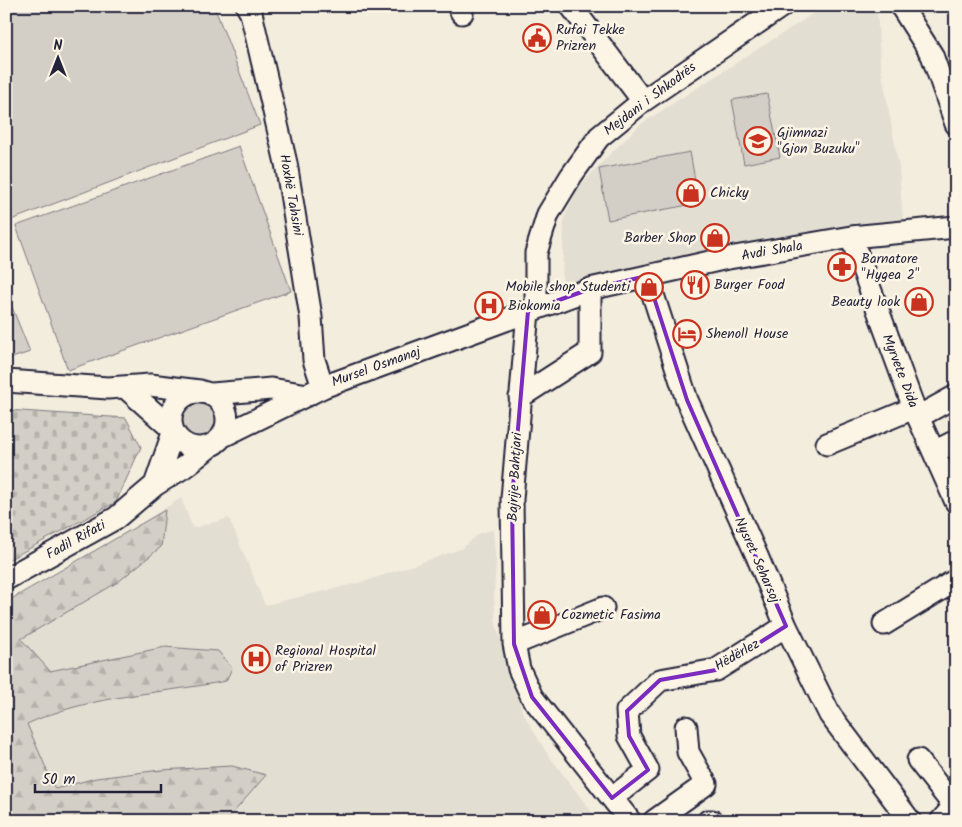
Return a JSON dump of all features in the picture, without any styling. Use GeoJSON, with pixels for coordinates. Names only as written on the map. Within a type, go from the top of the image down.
{"type":"FeatureCollection","features":[{"type":"Feature","properties":{"kind":"street","name":"Hoxhë Tahsini"},"geometry":{"type":"LineString","coordinates":[[247,6],[251,14],[266,71],[286,163],[310,317],[315,391]]}},
{"type":"Feature","properties":{"kind":"street"},"geometry":{"type":"LineString","coordinates":[[571,6],[643,101]]}},
{"type":"Feature","properties":{"kind":"street","name":"Mejdani i Shkodrës"},"geometry":{"type":"LineString","coordinates":[[532,309],[536,253],[548,214],[571,176],[600,138],[643,101],[782,6]]}},
{"type":"Feature","properties":{"kind":"street"},"geometry":{"type":"LineString","coordinates":[[901,6],[932,55],[956,124]]}},
{"type":"Feature","properties":{"kind":"street","name":"Avdi Shala"},"geometry":{"type":"LineString","coordinates":[[532,309],[590,289],[723,259],[851,237],[956,227]]}},
{"type":"Feature","properties":{"kind":"street","name":"Myrvete Dida"},"geometry":{"type":"LineString","coordinates":[[851,237],[916,412],[956,502]]}},
{"type":"Feature","properties":{"kind":"street","name":"Nysret Seharsoj"},"geometry":{"type":"LineString","coordinates":[[647,276],[687,400],[757,556],[786,626],[830,715],[910,821]]}},
{"type":"Feature","properties":{"kind":"street"},"geometry":{"type":"LineString","coordinates":[[520,397],[590,352],[590,289]]}},
{"type":"Feature","properties":{"kind":"street","name":"Mursel Osmanaj"},"geometry":{"type":"LineString","coordinates":[[6,381],[53,386],[125,387],[150,385],[206,393],[271,389],[315,391],[532,309]]}},
{"type":"Feature","properties":{"kind":"street","name":"Bajrije Bahtjari"},"geometry":{"type":"LineString","coordinates":[[532,309],[520,397],[512,499],[514,644],[519,669],[532,697],[630,821]]}},
{"type":"Feature","properties":{"kind":"street"},"geometry":{"type":"LineString","coordinates":[[125,387],[173,431],[182,443],[195,448],[216,441],[228,424],[227,412],[221,402],[206,393],[185,395],[174,406],[170,421],[173,431],[150,491]]}},
{"type":"Feature","properties":{"kind":"street","name":"Fadil Rifati"},"geometry":{"type":"LineString","coordinates":[[6,579],[116,518],[216,441],[315,391]]}},
{"type":"Feature","properties":{"kind":"street"},"geometry":{"type":"LineString","coordinates":[[827,444],[956,396]]}},
{"type":"Feature","properties":{"kind":"street"},"geometry":{"type":"LineString","coordinates":[[934,452],[956,441]]}},
{"type":"Feature","properties":{"kind":"street"},"geometry":{"type":"LineString","coordinates":[[884,624],[956,580]]}},
{"type":"Feature","properties":{"kind":"street"},"geometry":{"type":"LineString","coordinates":[[514,644],[603,608]]}},
{"type":"Feature","properties":{"kind":"street","name":"Hëdërlez"},"geometry":{"type":"LineString","coordinates":[[612,798],[648,770],[629,736],[627,711],[660,680],[716,670],[786,626]]}},
{"type":"Feature","properties":{"kind":"street"},"geometry":{"type":"LineString","coordinates":[[654,821],[706,784],[688,752],[686,727]]}},
{"type":"Feature","properties":{"kind":"street"},"geometry":{"type":"LineString","coordinates":[[918,760],[952,811]]}},
{"type":"Feature","properties":{"kind":"highlighted area"},"geometry":{"type":"Polygon","coordinates":[[[647,276],[687,400],[786,626],[716,670],[660,680],[627,711],[629,736],[648,770],[612,798],[532,697],[514,644],[512,499],[528,311],[590,289],[647,276]]]}},
{"type":"Feature","properties":{"kind":"shaded area","name":"Gjimnazi \"Gjon Buzuku\""},"geometry":{"type":"Polygon","coordinates":[[[825,6],[877,6],[880,62],[899,167],[903,220],[562,283],[564,218],[577,189],[605,159],[641,124],[825,6]]]}},
{"type":"Feature","properties":{"kind":"shaded area","name":"Regional Hospital of Prizren"},"geometry":{"type":"Polygon","coordinates":[[[181,498],[193,528],[229,518],[265,605],[366,581],[461,549],[480,533],[493,530],[496,564],[494,594],[496,625],[522,711],[546,752],[599,821],[6,821],[6,609],[181,498]]]}},
{"type":"Feature","properties":{"kind":"green space"},"geometry":{"type":"Polygon","coordinates":[[[6,6],[214,6],[260,125],[6,222],[6,6]]]}},
{"type":"Feature","properties":{"kind":"green space"},"geometry":{"type":"Polygon","coordinates":[[[767,94],[780,157],[744,164],[732,100],[767,94]]]}},
{"type":"Feature","properties":{"kind":"green space"},"geometry":{"type":"Polygon","coordinates":[[[239,146],[291,291],[68,370],[16,226],[239,146]]]}},
{"type":"Feature","properties":{"kind":"green space"},"geometry":{"type":"Polygon","coordinates":[[[690,152],[699,203],[608,220],[599,169],[690,152]]]}},
{"type":"Feature","properties":{"kind":"green space"},"geometry":{"type":"Polygon","coordinates":[[[6,292],[30,352],[6,360],[6,292]]]}},
{"type":"Feature","properties":{"kind":"green space"},"geometry":{"type":"Polygon","coordinates":[[[198,403],[205,404],[211,408],[215,414],[215,428],[211,434],[205,438],[198,439],[191,438],[185,434],[181,428],[180,421],[181,414],[185,408],[191,404],[198,403]]]}},
{"type":"Feature","properties":{"kind":"green space"},"geometry":{"type":"Polygon","coordinates":[[[6,410],[126,418],[141,447],[116,502],[6,561],[6,410]]]}},
{"type":"Feature","properties":{"kind":"green space"},"geometry":{"type":"Polygon","coordinates":[[[165,510],[161,547],[118,582],[21,639],[50,671],[165,647],[218,651],[232,668],[226,681],[100,701],[51,714],[27,724],[55,789],[96,778],[161,770],[232,766],[266,775],[226,821],[125,821],[122,816],[96,821],[6,821],[6,602],[165,510]]]}},
{"type":"Feature","properties":{"kind":"place","name":"Rufai Tekke Prizren"},"geometry":{"type":"Point","coordinates":[537,38]}},
{"type":"Feature","properties":{"kind":"place","name":"Gjimnazi \"Gjon Buzuku\""},"geometry":{"type":"Point","coordinates":[758,141]}},
{"type":"Feature","properties":{"kind":"place","name":"Chicky"},"geometry":{"type":"Point","coordinates":[691,193]}},
{"type":"Feature","properties":{"kind":"place","name":"Barber Shop"},"geometry":{"type":"Point","coordinates":[715,238]}},
{"type":"Feature","properties":{"kind":"place","name":"Barnatore \"Hygea 2\""},"geometry":{"type":"Point","coordinates":[842,267]}},
{"type":"Feature","properties":{"kind":"place","name":"Burger Food"},"geometry":{"type":"Point","coordinates":[695,285]}},
{"type":"Feature","properties":{"kind":"place","name":"Mobile shop Studenti"},"geometry":{"type":"Point","coordinates":[649,287]}},
{"type":"Feature","properties":{"kind":"place","name":"Beauty look"},"geometry":{"type":"Point","coordinates":[919,302]}},
{"type":"Feature","properties":{"kind":"place","name":"Biokomia"},"geometry":{"type":"Point","coordinates":[489,306]}},
{"type":"Feature","properties":{"kind":"place","name":"Shenoll House"},"geometry":{"type":"Point","coordinates":[687,334]}},
{"type":"Feature","properties":{"kind":"place","name":"Cozmetic Fasima"},"geometry":{"type":"Point","coordinates":[542,615]}},
{"type":"Feature","properties":{"kind":"place","name":"Regional Hospital of Prizren"},"geometry":{"type":"Point","coordinates":[256,659]}}]}
